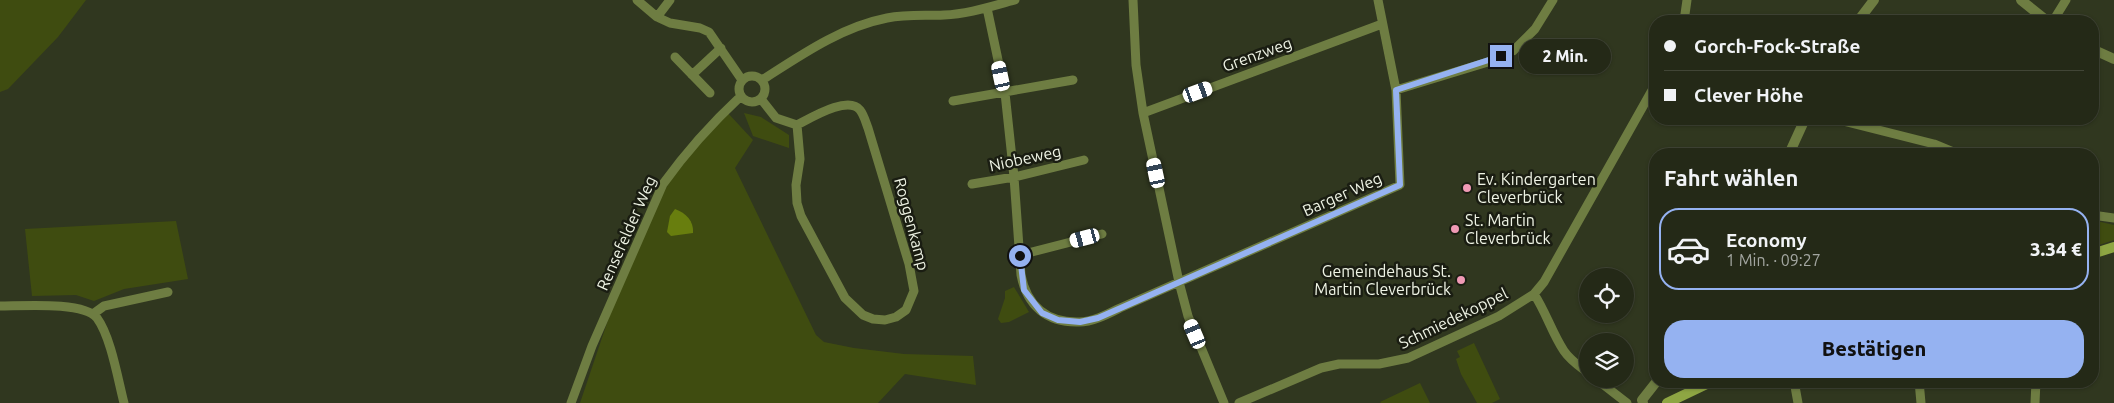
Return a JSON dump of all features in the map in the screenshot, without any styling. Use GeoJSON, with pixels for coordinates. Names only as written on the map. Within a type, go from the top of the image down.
{"type":"FeatureCollection","features":[{"type":"Feature","properties":{"kind":"main road"},"geometry":{"type":"LineString","coordinates":[[2099,252],[2114,247]]}},
{"type":"Feature","properties":{"kind":"main road"},"geometry":{"type":"LineString","coordinates":[[1668,403],[1699,388]]}},
{"type":"Feature","properties":{"kind":"street"},"geometry":{"type":"LineString","coordinates":[[637,0],[657,17],[709,32],[742,80]]}},
{"type":"Feature","properties":{"kind":"street"},"geometry":{"type":"LineString","coordinates":[[657,17],[670,0]]}},
{"type":"Feature","properties":{"kind":"street"},"geometry":{"type":"LineString","coordinates":[[762,80],[812,47],[869,22],[911,14],[944,15],[1015,0]]}},
{"type":"Feature","properties":{"kind":"street"},"geometry":{"type":"LineString","coordinates":[[1132,0],[1136,65],[1143,113],[1179,282],[1188,316],[1224,403]]}},
{"type":"Feature","properties":{"kind":"street","name":"Barger Weg"},"geometry":{"type":"LineString","coordinates":[[1179,282],[1400,185],[1396,90],[1378,0]]}},
{"type":"Feature","properties":{"kind":"street"},"geometry":{"type":"LineString","coordinates":[[1396,90],[1488,62],[1513,51],[1535,29],[1553,0]]}},
{"type":"Feature","properties":{"kind":"street"},"geometry":{"type":"LineString","coordinates":[[1685,15],[1687,0]]}},
{"type":"Feature","properties":{"kind":"street"},"geometry":{"type":"LineString","coordinates":[[1863,15],[1874,0]]}},
{"type":"Feature","properties":{"kind":"street"},"geometry":{"type":"LineString","coordinates":[[2021,0],[2040,15]]}},
{"type":"Feature","properties":{"kind":"street"},"geometry":{"type":"LineString","coordinates":[[2057,15],[2066,0]]}},
{"type":"Feature","properties":{"kind":"street"},"geometry":{"type":"LineString","coordinates":[[988,5],[1004,93],[1024,290],[1042,313],[1058,320],[1080,322],[1098,318],[1179,282]]}},
{"type":"Feature","properties":{"kind":"street","name":"Grenzweg"},"geometry":{"type":"LineString","coordinates":[[1143,113],[1382,24]]}},
{"type":"Feature","properties":{"kind":"street"},"geometry":{"type":"LineString","coordinates":[[692,75],[721,48]]}},
{"type":"Feature","properties":{"kind":"street"},"geometry":{"type":"LineString","coordinates":[[2099,52],[2114,58]]}},
{"type":"Feature","properties":{"kind":"street"},"geometry":{"type":"LineString","coordinates":[[675,57],[710,93]]}},
{"type":"Feature","properties":{"kind":"street"},"geometry":{"type":"LineString","coordinates":[[754,76],[762,80],[765,88],[761,99],[753,102],[741,96],[739,91],[742,80],[746,77],[754,76]]}},
{"type":"Feature","properties":{"kind":"street"},"geometry":{"type":"LineString","coordinates":[[953,101],[1073,80]]}},
{"type":"Feature","properties":{"kind":"street","name":"Rensefelder Weg"},"geometry":{"type":"LineString","coordinates":[[571,403],[592,346],[663,184],[716,119],[741,96]]}},
{"type":"Feature","properties":{"kind":"street","name":"Schmiedekoppel"},"geometry":{"type":"LineString","coordinates":[[1239,403],[1320,368],[1339,364],[1379,364],[1408,358],[1498,316],[1534,294],[1544,282],[1649,97]]}},
{"type":"Feature","properties":{"kind":"street"},"geometry":{"type":"LineString","coordinates":[[761,99],[776,118],[798,125]]}},
{"type":"Feature","properties":{"kind":"street","name":"Roggenkamp"},"geometry":{"type":"LineString","coordinates":[[844,105],[854,105],[861,110],[910,264],[914,291],[906,310],[896,317],[885,320],[873,319],[863,315],[845,298],[817,247],[797,203],[796,185],[800,159],[798,125],[844,105]]}},
{"type":"Feature","properties":{"kind":"street"},"geometry":{"type":"LineString","coordinates":[[1792,148],[1802,125]]}},
{"type":"Feature","properties":{"kind":"street"},"geometry":{"type":"LineString","coordinates":[[1859,125],[1944,148]]}},
{"type":"Feature","properties":{"kind":"street","name":"Niobeweg"},"geometry":{"type":"LineString","coordinates":[[972,184],[1014,177],[1084,160]]}},
{"type":"Feature","properties":{"kind":"street"},"geometry":{"type":"LineString","coordinates":[[2099,215],[2114,218]]}},
{"type":"Feature","properties":{"kind":"street"},"geometry":{"type":"LineString","coordinates":[[1020,256],[1102,234]]}},
{"type":"Feature","properties":{"kind":"street"},"geometry":{"type":"LineString","coordinates":[[93,314],[104,306],[168,292]]}},
{"type":"Feature","properties":{"kind":"street"},"geometry":{"type":"LineString","coordinates":[[1534,294],[1564,351],[1579,366]]}},
{"type":"Feature","properties":{"kind":"street"},"geometry":{"type":"LineString","coordinates":[[0,306],[73,307],[93,314],[98,319],[107,340],[124,403]]}},
{"type":"Feature","properties":{"kind":"street"},"geometry":{"type":"LineString","coordinates":[[1608,388],[1627,403]]}},
{"type":"Feature","properties":{"kind":"street"},"geometry":{"type":"LineString","coordinates":[[1643,403],[1642,400],[1651,388]]}},
{"type":"Feature","properties":{"kind":"street"},"geometry":{"type":"LineString","coordinates":[[1795,388],[1798,403]]}},
{"type":"Feature","properties":{"kind":"street"},"geometry":{"type":"LineString","coordinates":[[1920,388],[1921,403]]}},
{"type":"Feature","properties":{"kind":"street"},"geometry":{"type":"LineString","coordinates":[[2035,403],[2036,388]]}},
{"type":"Feature","properties":{"kind":"shaded area"},"geometry":{"type":"Polygon","coordinates":[[[0,0],[86,0],[58,37],[8,89],[0,92],[0,0]]]}},
{"type":"Feature","properties":{"kind":"shaded area"},"geometry":{"type":"Polygon","coordinates":[[[726,111],[753,140],[735,168],[816,335],[824,342],[854,348],[904,354],[973,356],[976,385],[905,374],[878,403],[580,403],[633,246],[686,153],[726,111]]]}},
{"type":"Feature","properties":{"kind":"shaded area"},"geometry":{"type":"Polygon","coordinates":[[[744,113],[761,117],[789,135],[789,148],[753,136],[744,113]]]}},
{"type":"Feature","properties":{"kind":"shaded area"},"geometry":{"type":"Polygon","coordinates":[[[675,209],[688,218],[692,225],[693,233],[671,236],[667,232],[670,216],[675,209]]]}},
{"type":"Feature","properties":{"kind":"shaded area"},"geometry":{"type":"Polygon","coordinates":[[[176,221],[188,279],[124,289],[94,301],[76,295],[32,296],[25,229],[176,221]]]}},
{"type":"Feature","properties":{"kind":"shaded area"},"geometry":{"type":"Polygon","coordinates":[[[2099,222],[2114,225],[2114,240],[2099,245],[2099,222]]]}},
{"type":"Feature","properties":{"kind":"shaded area"},"geometry":{"type":"Polygon","coordinates":[[[1014,287],[1029,312],[1009,322],[1001,323],[998,319],[1005,298],[1005,291],[1014,287]]]}},
{"type":"Feature","properties":{"kind":"shaded area"},"geometry":{"type":"Polygon","coordinates":[[[1474,343],[1500,399],[1492,403],[1477,403],[1461,374],[1456,359],[1460,357],[1457,351],[1474,343]]]}},
{"type":"Feature","properties":{"kind":"shaded area"},"geometry":{"type":"Polygon","coordinates":[[[1420,383],[1430,403],[1380,402],[1420,383]]]}},
{"type":"Feature","properties":{"kind":"place","name":"Ev. Kindergarten Cleverbrück"},"geometry":{"type":"Point","coordinates":[1467,188]}},
{"type":"Feature","properties":{"kind":"place","name":"St. Martin Cleverbrück"},"geometry":{"type":"Point","coordinates":[1455,229]}},
{"type":"Feature","properties":{"kind":"place","name":"Gemeindehaus St. Martin Cleverbrück"},"geometry":{"type":"Point","coordinates":[1461,280]}},
{"type":"Feature","properties":{"kind":"route"},"geometry":{"type":"LineString","coordinates":[[1020,256],[1024,290],[1042,313],[1058,320],[1080,322],[1098,318],[1400,185],[1396,90],[1488,62],[1501,56]]}}]}
